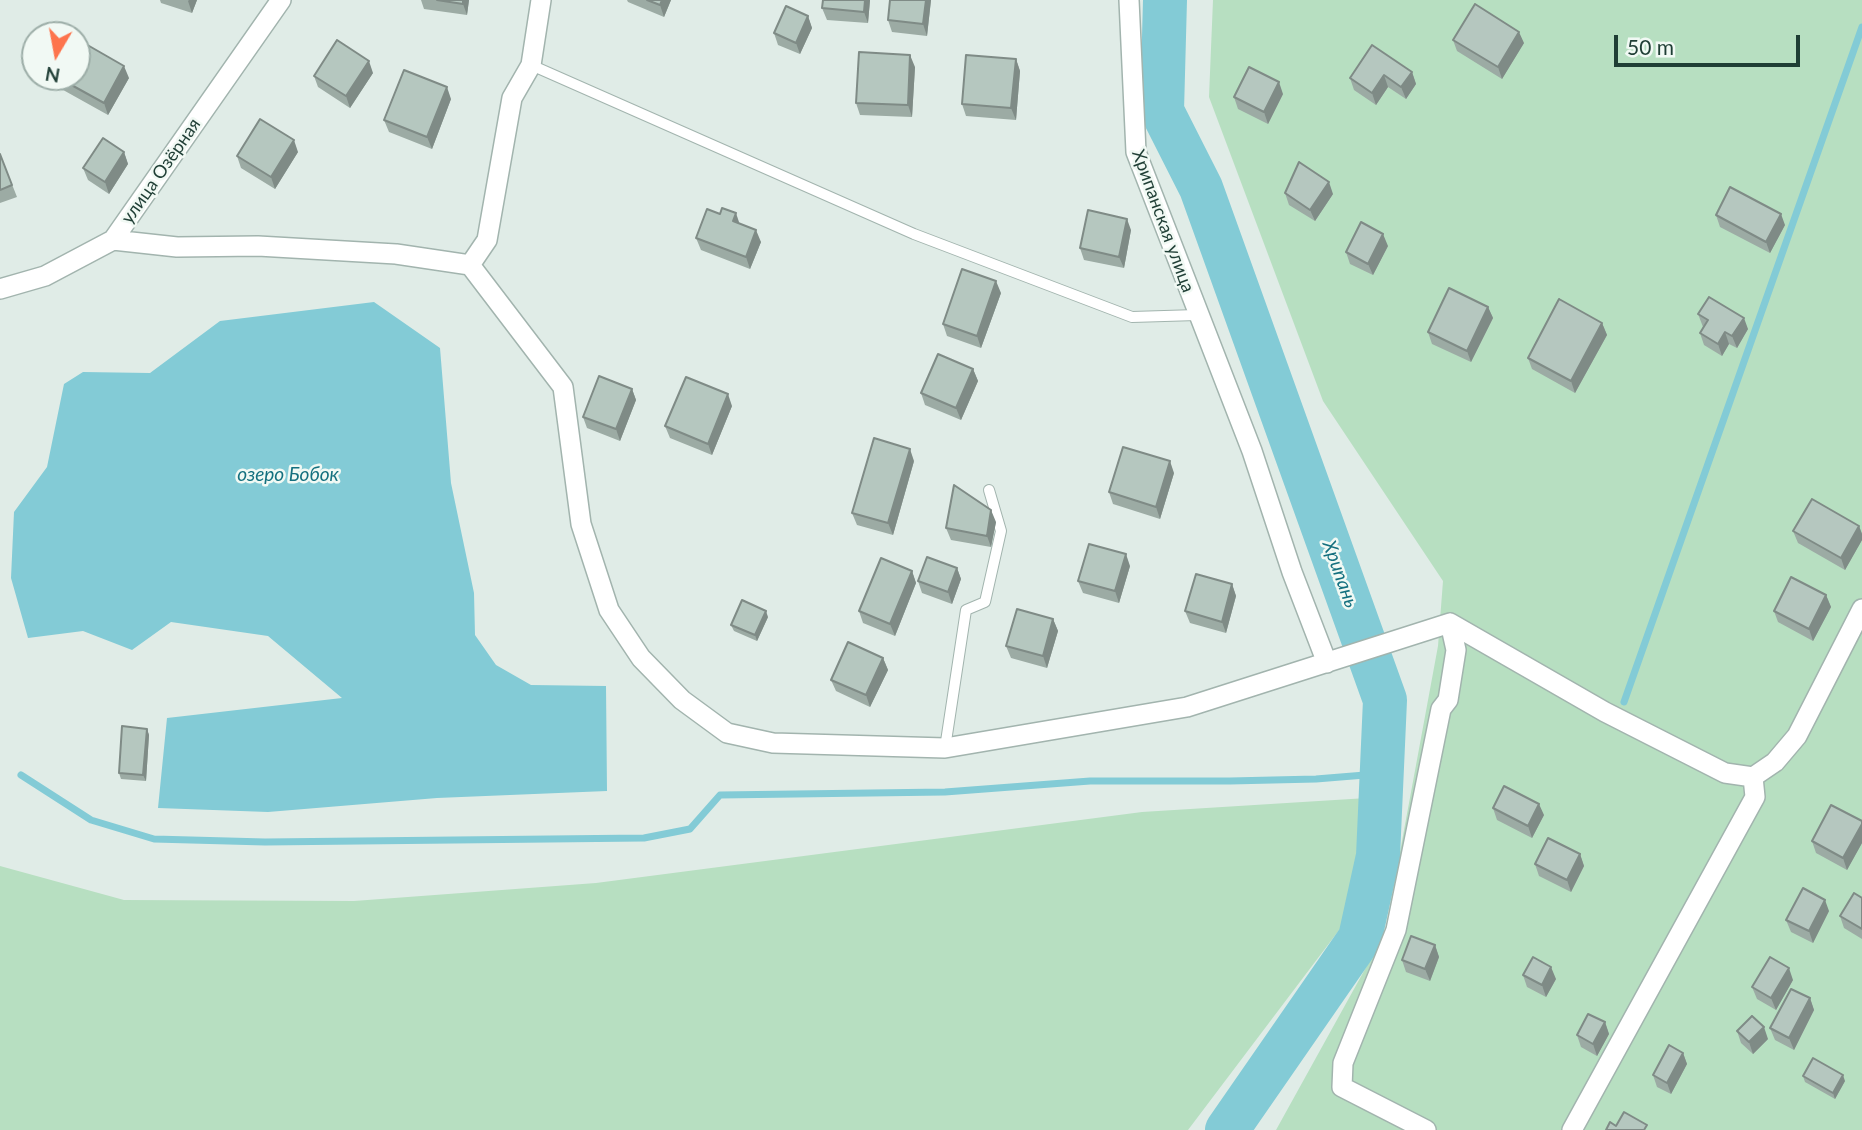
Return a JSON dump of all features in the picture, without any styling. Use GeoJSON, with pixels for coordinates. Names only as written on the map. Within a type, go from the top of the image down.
{"type":"FeatureCollection","features":[{"type":"Feature","properties":{"kind":"street","name":"улица Озёрная"},"geometry":{"type":"LineString","coordinates":[[0,289],[45,276],[113,240],[281,0]]}},
{"type":"Feature","properties":{"kind":"street"},"geometry":{"type":"LineString","coordinates":[[470,265],[487,240],[512,98],[531,65],[541,0]]}},
{"type":"Feature","properties":{"kind":"street","name":"Хрипанская улица"},"geometry":{"type":"LineString","coordinates":[[1129,0],[1136,152],[1252,451],[1292,572],[1327,663]]}},
{"type":"Feature","properties":{"kind":"street"},"geometry":{"type":"LineString","coordinates":[[113,240],[177,247],[258,246],[396,254],[470,265],[563,387],[581,524],[609,610],[641,658],[674,691],[727,733],[773,743],[945,748],[1187,707],[1450,623],[1641,730],[1725,773],[1753,777],[1775,762],[1797,736],[1862,609]]}},
{"type":"Feature","properties":{"kind":"street"},"geometry":{"type":"LineString","coordinates":[[1426,1130],[1342,1087],[1343,1063],[1396,930],[1441,709],[1448,700],[1456,650],[1450,623]]}},
{"type":"Feature","properties":{"kind":"street"},"geometry":{"type":"LineString","coordinates":[[1572,1130],[1755,797],[1753,777]]}},
{"type":"Feature","properties":{"kind":"lane"},"geometry":{"type":"LineString","coordinates":[[531,65],[914,234],[1132,317],[1197,314]]}},
{"type":"Feature","properties":{"kind":"lane"},"geometry":{"type":"LineString","coordinates":[[945,748],[966,610],[985,602],[1001,531],[989,489]]}},
{"type":"Feature","properties":{"kind":"green space"},"geometry":{"type":"Polygon","coordinates":[[[1213,0],[1862,0],[1862,1130],[1276,1130],[1385,933],[1438,646],[1443,581],[1323,401],[1209,97],[1213,0]]]}},
{"type":"Feature","properties":{"kind":"green space"},"geometry":{"type":"Polygon","coordinates":[[[1367,798],[1352,913],[1188,1130],[0,1130],[0,866],[124,900],[354,901],[596,883],[1142,812],[1367,798]]]}},
{"type":"Feature","properties":{"kind":"water","name":"озеро Бобок"},"geometry":{"type":"Polygon","coordinates":[[[374,302],[440,348],[451,483],[474,593],[475,635],[496,665],[531,685],[606,686],[607,791],[437,798],[268,812],[158,808],[167,718],[342,698],[268,636],[171,622],[132,650],[83,631],[28,638],[11,578],[14,512],[47,467],[64,384],[83,372],[150,373],[220,321],[374,302]]]}},
{"type":"Feature","properties":{"kind":"building"},"geometry":{"type":"Polygon","coordinates":[[[437,0],[463,0],[463,4],[437,0]]]}},
{"type":"Feature","properties":{"kind":"building"},"geometry":{"type":"Polygon","coordinates":[[[647,0],[662,0],[660,5],[647,0]]]}},
{"type":"Feature","properties":{"kind":"building"},"geometry":{"type":"Polygon","coordinates":[[[823,0],[865,0],[864,12],[822,8],[823,0]]]}},
{"type":"Feature","properties":{"kind":"building"},"geometry":{"type":"Polygon","coordinates":[[[890,0],[926,0],[923,24],[888,20],[890,0]]]}},
{"type":"Feature","properties":{"kind":"building"},"geometry":{"type":"Polygon","coordinates":[[[1475,4],[1519,32],[1498,67],[1453,40],[1475,4]]]}},
{"type":"Feature","properties":{"kind":"building"},"geometry":{"type":"Polygon","coordinates":[[[786,6],[808,16],[796,43],[774,33],[786,6]]]}},
{"type":"Feature","properties":{"kind":"building"},"geometry":{"type":"Polygon","coordinates":[[[337,40],[369,61],[346,96],[314,76],[337,40]]]}},
{"type":"Feature","properties":{"kind":"building"},"geometry":{"type":"Polygon","coordinates":[[[1372,45],[1412,72],[1401,87],[1384,75],[1372,93],[1350,78],[1372,45]]]}},
{"type":"Feature","properties":{"kind":"building"},"geometry":{"type":"Polygon","coordinates":[[[91,47],[124,66],[104,103],[82,91],[91,91],[91,47]]]}},
{"type":"Feature","properties":{"kind":"building"},"geometry":{"type":"Polygon","coordinates":[[[859,52],[910,55],[908,105],[856,103],[859,52]]]}},
{"type":"Feature","properties":{"kind":"building"},"geometry":{"type":"Polygon","coordinates":[[[966,55],[1016,59],[1011,108],[962,104],[966,55]]]}},
{"type":"Feature","properties":{"kind":"building"},"geometry":{"type":"Polygon","coordinates":[[[1249,67],[1279,82],[1264,112],[1234,97],[1249,67]]]}},
{"type":"Feature","properties":{"kind":"building"},"geometry":{"type":"Polygon","coordinates":[[[404,70],[447,87],[427,137],[384,120],[404,70]]]}},
{"type":"Feature","properties":{"kind":"building"},"geometry":{"type":"Polygon","coordinates":[[[260,119],[294,140],[271,177],[237,156],[260,119]]]}},
{"type":"Feature","properties":{"kind":"building"},"geometry":{"type":"Polygon","coordinates":[[[103,138],[124,152],[105,182],[83,168],[103,138]]]}},
{"type":"Feature","properties":{"kind":"building"},"geometry":{"type":"Polygon","coordinates":[[[0,154],[12,185],[0,190],[0,154]]]}},
{"type":"Feature","properties":{"kind":"building"},"geometry":{"type":"Polygon","coordinates":[[[1299,162],[1329,182],[1310,210],[1285,193],[1299,162]]]}},
{"type":"Feature","properties":{"kind":"building"},"geometry":{"type":"Polygon","coordinates":[[[1730,187],[1781,214],[1766,242],[1716,215],[1730,187]]]}},
{"type":"Feature","properties":{"kind":"building"},"geometry":{"type":"Polygon","coordinates":[[[722,208],[736,213],[733,221],[756,230],[746,257],[696,238],[707,209],[720,214],[722,208]]]}},
{"type":"Feature","properties":{"kind":"building"},"geometry":{"type":"Polygon","coordinates":[[[1088,210],[1127,219],[1119,257],[1080,248],[1088,210]]]}},
{"type":"Feature","properties":{"kind":"building"},"geometry":{"type":"Polygon","coordinates":[[[1361,222],[1383,234],[1368,264],[1346,252],[1361,222]]]}},
{"type":"Feature","properties":{"kind":"building"},"geometry":{"type":"Polygon","coordinates":[[[962,269],[996,281],[977,336],[943,324],[962,269]]]}},
{"type":"Feature","properties":{"kind":"building"},"geometry":{"type":"Polygon","coordinates":[[[1449,288],[1488,307],[1467,351],[1428,332],[1449,288]]]}},
{"type":"Feature","properties":{"kind":"building"},"geometry":{"type":"Polygon","coordinates":[[[1709,297],[1744,318],[1732,336],[1725,332],[1718,344],[1700,333],[1708,320],[1698,314],[1709,297]]]}},
{"type":"Feature","properties":{"kind":"building"},"geometry":{"type":"Polygon","coordinates":[[[1559,299],[1602,323],[1571,381],[1528,358],[1559,299]]]}},
{"type":"Feature","properties":{"kind":"building"},"geometry":{"type":"Polygon","coordinates":[[[938,354],[973,369],[956,408],[921,393],[938,354]]]}},
{"type":"Feature","properties":{"kind":"building"},"geometry":{"type":"Polygon","coordinates":[[[599,376],[632,389],[616,429],[583,417],[599,376]]]}},
{"type":"Feature","properties":{"kind":"building"},"geometry":{"type":"Polygon","coordinates":[[[686,377],[728,394],[708,444],[665,426],[686,377]]]}},
{"type":"Feature","properties":{"kind":"building"},"geometry":{"type":"Polygon","coordinates":[[[874,438],[910,449],[888,523],[852,513],[874,438]]]}},
{"type":"Feature","properties":{"kind":"building"},"geometry":{"type":"Polygon","coordinates":[[[1123,447],[1170,461],[1156,507],[1109,492],[1123,447]]]}},
{"type":"Feature","properties":{"kind":"building"},"geometry":{"type":"Polygon","coordinates":[[[954,485],[991,510],[987,536],[946,528],[954,485]]]}},
{"type":"Feature","properties":{"kind":"building"},"geometry":{"type":"Polygon","coordinates":[[[1812,499],[1859,526],[1841,558],[1793,531],[1812,499]]]}},
{"type":"Feature","properties":{"kind":"building"},"geometry":{"type":"Polygon","coordinates":[[[1089,544],[1126,554],[1115,591],[1078,581],[1089,544]]]}},
{"type":"Feature","properties":{"kind":"building"},"geometry":{"type":"Polygon","coordinates":[[[927,557],[957,568],[948,592],[918,581],[927,557]]]}},
{"type":"Feature","properties":{"kind":"building"},"geometry":{"type":"Polygon","coordinates":[[[881,558],[912,571],[890,624],[859,611],[881,558]]]}},
{"type":"Feature","properties":{"kind":"building"},"geometry":{"type":"Polygon","coordinates":[[[1196,574],[1232,584],[1222,622],[1185,611],[1196,574]]]}},
{"type":"Feature","properties":{"kind":"building"},"geometry":{"type":"Polygon","coordinates":[[[1791,577],[1826,595],[1809,629],[1774,611],[1791,577]]]}},
{"type":"Feature","properties":{"kind":"building"},"geometry":{"type":"Polygon","coordinates":[[[742,600],[766,611],[755,635],[731,625],[742,600]]]}},
{"type":"Feature","properties":{"kind":"building"},"geometry":{"type":"Polygon","coordinates":[[[1017,609],[1053,619],[1043,656],[1006,646],[1017,609]]]}},
{"type":"Feature","properties":{"kind":"building"},"geometry":{"type":"Polygon","coordinates":[[[848,642],[883,658],[866,695],[831,680],[848,642]]]}},
{"type":"Feature","properties":{"kind":"building"},"geometry":{"type":"Polygon","coordinates":[[[122,726],[147,729],[143,775],[119,773],[122,726]]]}},
{"type":"Feature","properties":{"kind":"building"},"geometry":{"type":"Polygon","coordinates":[[[1504,786],[1539,804],[1528,826],[1493,808],[1504,786]]]}},
{"type":"Feature","properties":{"kind":"building"},"geometry":{"type":"Polygon","coordinates":[[[1831,805],[1862,821],[1843,858],[1812,841],[1831,805]]]}},
{"type":"Feature","properties":{"kind":"building"},"geometry":{"type":"Polygon","coordinates":[[[1548,838],[1580,854],[1567,880],[1535,864],[1548,838]]]}},
{"type":"Feature","properties":{"kind":"building"},"geometry":{"type":"Polygon","coordinates":[[[1803,888],[1825,900],[1809,931],[1786,920],[1803,888]]]}},
{"type":"Feature","properties":{"kind":"building"},"geometry":{"type":"Polygon","coordinates":[[[1854,893],[1862,898],[1862,929],[1840,916],[1854,893]]]}},
{"type":"Feature","properties":{"kind":"building"},"geometry":{"type":"Polygon","coordinates":[[[1411,936],[1435,945],[1425,969],[1402,960],[1411,936]]]}},
{"type":"Feature","properties":{"kind":"building"},"geometry":{"type":"Polygon","coordinates":[[[1533,957],[1551,967],[1542,985],[1523,975],[1533,957]]]}},
{"type":"Feature","properties":{"kind":"building"},"geometry":{"type":"Polygon","coordinates":[[[1770,957],[1789,968],[1771,998],[1752,987],[1770,957]]]}},
{"type":"Feature","properties":{"kind":"building"},"geometry":{"type":"Polygon","coordinates":[[[1791,989],[1810,998],[1789,1038],[1770,1028],[1791,989]]]}},
{"type":"Feature","properties":{"kind":"building"},"geometry":{"type":"Polygon","coordinates":[[[1588,1014],[1605,1022],[1593,1044],[1577,1035],[1588,1014]]]}},
{"type":"Feature","properties":{"kind":"building"},"geometry":{"type":"Polygon","coordinates":[[[1752,1016],[1764,1027],[1749,1042],[1737,1031],[1752,1016]]]}},
{"type":"Feature","properties":{"kind":"building"},"geometry":{"type":"Polygon","coordinates":[[[1669,1045],[1683,1053],[1667,1083],[1653,1075],[1669,1045]]]}},
{"type":"Feature","properties":{"kind":"building"},"geometry":{"type":"Polygon","coordinates":[[[1813,1058],[1843,1075],[1833,1093],[1803,1076],[1813,1058]]]}},
{"type":"Feature","properties":{"kind":"building"},"geometry":{"type":"Polygon","coordinates":[[[1624,1112],[1647,1125],[1644,1130],[1606,1130],[1610,1122],[1616,1126],[1624,1112]]]}},
{"type":"Feature","properties":{"kind":"waterway","name":"Хрипань"},"geometry":{"type":"LineString","coordinates":[[1165,0],[1162,111],[1201,188],[1385,700],[1378,856],[1360,938],[1227,1130]]}},
{"type":"Feature","properties":{"kind":"waterway"},"geometry":{"type":"LineString","coordinates":[[1624,702],[1862,27]]}},
{"type":"Feature","properties":{"kind":"waterway"},"geometry":{"type":"LineString","coordinates":[[21,775],[91,820],[154,839],[265,842],[644,838],[690,829],[720,795],[945,792],[1090,781],[1230,781],[1382,776]]}}]}
